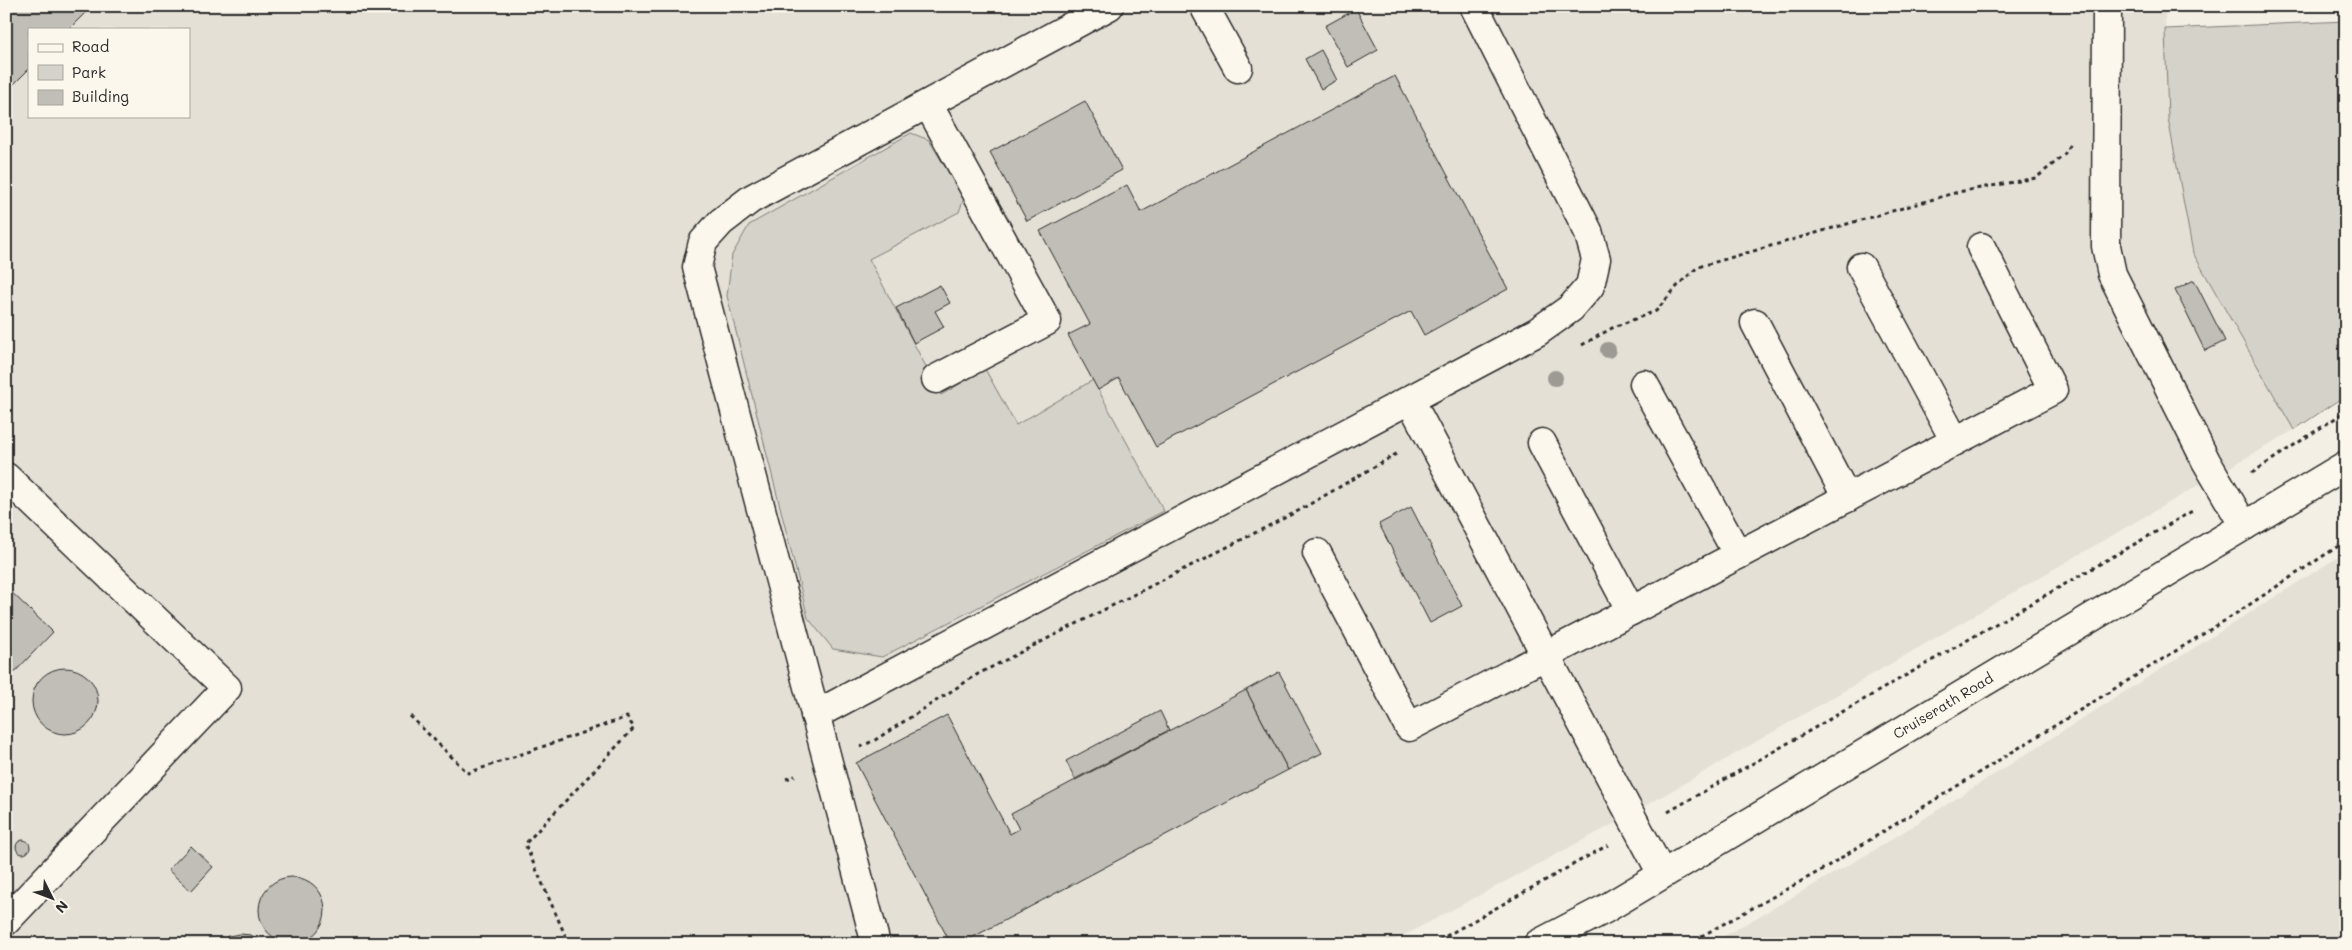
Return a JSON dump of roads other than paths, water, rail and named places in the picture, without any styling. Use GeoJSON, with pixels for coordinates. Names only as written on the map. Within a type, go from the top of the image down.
{"type":"FeatureCollection","features":[{"type":"Feature","properties":{"kind":"main road"},"geometry":{"type":"LineString","coordinates":[[876,944],[697,266],[703,242],[721,222],[751,199],[1108,6]]}},
{"type":"Feature","properties":{"kind":"main road"},"geometry":{"type":"LineString","coordinates":[[1204,6],[1238,68]]}},
{"type":"Feature","properties":{"kind":"main road"},"geometry":{"type":"LineString","coordinates":[[815,716],[1537,332],[1571,308],[1590,286],[1596,259],[1588,231],[1474,6]]}},
{"type":"Feature","properties":{"kind":"main road"},"geometry":{"type":"LineString","coordinates":[[2107,6],[2106,246],[2112,274],[2206,461],[2244,526]]}},
{"type":"Feature","properties":{"kind":"main road"},"geometry":{"type":"LineString","coordinates":[[928,104],[1047,321],[936,378]]}},
{"type":"Feature","properties":{"kind":"main road"},"geometry":{"type":"LineString","coordinates":[[1317,553],[1409,727],[2053,390],[1980,246]]}},
{"type":"Feature","properties":{"kind":"main road"},"geometry":{"type":"LineString","coordinates":[[1860,267],[1955,441]]}},
{"type":"Feature","properties":{"kind":"main road"},"geometry":{"type":"LineString","coordinates":[[1755,323],[1847,498]]}},
{"type":"Feature","properties":{"kind":"main road"},"geometry":{"type":"LineString","coordinates":[[1644,384],[1738,556]]}},
{"type":"Feature","properties":{"kind":"main road"},"geometry":{"type":"LineString","coordinates":[[1410,400],[1662,874]]}},
{"type":"Feature","properties":{"kind":"main road"},"geometry":{"type":"LineString","coordinates":[[1542,442],[1631,611]]}},
{"type":"Feature","properties":{"kind":"main road","name":"Cruiserath Road"},"geometry":{"type":"LineString","coordinates":[[1540,943],[1605,909],[2346,465]]}},
{"type":"Feature","properties":{"kind":"main road"},"geometry":{"type":"LineString","coordinates":[[6,921],[228,688],[10,488]]}}]}
